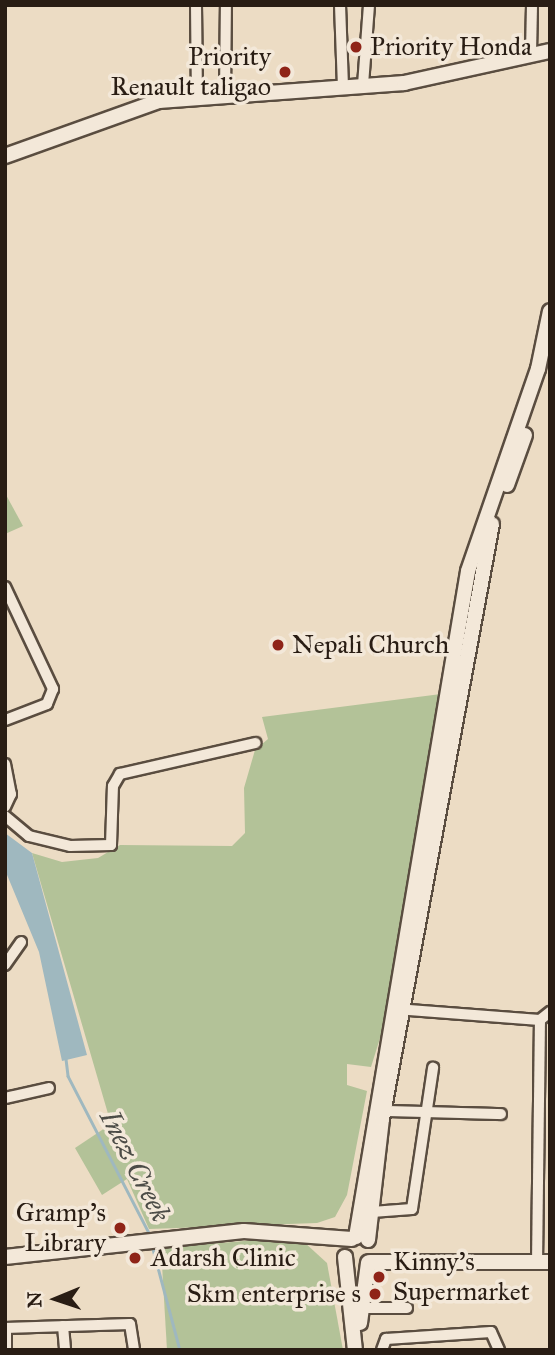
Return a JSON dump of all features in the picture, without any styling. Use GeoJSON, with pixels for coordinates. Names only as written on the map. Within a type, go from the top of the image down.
{"type":"FeatureCollection","features":[{"type":"Feature","properties":{"kind":"street"},"geometry":{"type":"LineString","coordinates":[[196,5],[197,96]]}},
{"type":"Feature","properties":{"kind":"street"},"geometry":{"type":"LineString","coordinates":[[225,94],[226,5]]}},
{"type":"Feature","properties":{"kind":"street"},"geometry":{"type":"LineString","coordinates":[[340,5],[342,87]]}},
{"type":"Feature","properties":{"kind":"street"},"geometry":{"type":"LineString","coordinates":[[363,85],[369,5]]}},
{"type":"Feature","properties":{"kind":"street"},"geometry":{"type":"LineString","coordinates":[[531,53],[532,5]]}},
{"type":"Feature","properties":{"kind":"street"},"geometry":{"type":"LineString","coordinates":[[5,156],[159,102],[197,96],[404,83],[531,53],[550,51]]}},
{"type":"Feature","properties":{"kind":"street"},"geometry":{"type":"LineString","coordinates":[[355,1350],[360,1250],[468,571],[538,369],[550,311]]}},
{"type":"Feature","properties":{"kind":"street"},"geometry":{"type":"LineString","coordinates":[[363,1350],[360,1250],[372,1212],[399,1009],[484,560],[550,354]]}},
{"type":"Feature","properties":{"kind":"street"},"geometry":{"type":"LineString","coordinates":[[5,587],[53,689],[47,704],[5,720]]}},
{"type":"Feature","properties":{"kind":"street"},"geometry":{"type":"LineString","coordinates":[[5,816],[29,836],[70,846],[111,845],[113,786],[120,774],[255,743]]}},
{"type":"Feature","properties":{"kind":"street"},"geometry":{"type":"LineString","coordinates":[[5,764],[11,794],[5,807]]}},
{"type":"Feature","properties":{"kind":"street"},"geometry":{"type":"LineString","coordinates":[[5,965],[21,942]]}},
{"type":"Feature","properties":{"kind":"street"},"geometry":{"type":"LineString","coordinates":[[399,1009],[540,1020],[550,1012]]}},
{"type":"Feature","properties":{"kind":"street"},"geometry":{"type":"LineString","coordinates":[[5,1257],[244,1231],[307,1235],[394,1260],[543,1263],[536,1061],[540,1020]]}},
{"type":"Feature","properties":{"kind":"street"},"geometry":{"type":"LineString","coordinates":[[536,1061],[550,1063]]}},
{"type":"Feature","properties":{"kind":"street"},"geometry":{"type":"LineString","coordinates":[[372,1212],[412,1209],[424,1114],[433,1068]]}},
{"type":"Feature","properties":{"kind":"street"},"geometry":{"type":"LineString","coordinates":[[5,1098],[49,1088]]}},
{"type":"Feature","properties":{"kind":"street"},"geometry":{"type":"LineString","coordinates":[[384,1111],[501,1114]]}},
{"type":"Feature","properties":{"kind":"street"},"geometry":{"type":"LineString","coordinates":[[360,1308],[407,1308]]}},
{"type":"Feature","properties":{"kind":"street"},"geometry":{"type":"LineString","coordinates":[[6,1350],[6,1328],[130,1324],[134,1350]]}},
{"type":"Feature","properties":{"kind":"street"},"geometry":{"type":"LineString","coordinates":[[63,1326],[65,1350]]}},
{"type":"Feature","properties":{"kind":"street"},"geometry":{"type":"LineString","coordinates":[[382,1350],[386,1339],[491,1332],[499,1350]]}},
{"type":"Feature","properties":{"kind":"green space"},"geometry":{"type":"Polygon","coordinates":[[[5,493],[23,526],[5,534],[5,493]]]}},
{"type":"Feature","properties":{"kind":"green space"},"geometry":{"type":"Polygon","coordinates":[[[441,694],[381,1035],[371,1067],[347,1064],[347,1085],[367,1091],[347,1195],[335,1217],[317,1223],[149,1229],[127,1179],[102,1195],[75,1148],[111,1124],[32,853],[62,862],[98,858],[120,845],[232,846],[245,833],[244,788],[255,750],[268,739],[262,717],[441,694]]]}},
{"type":"Feature","properties":{"kind":"green space"},"geometry":{"type":"Polygon","coordinates":[[[267,1239],[304,1242],[327,1263],[343,1350],[167,1350],[161,1248],[267,1239]]]}},
{"type":"Feature","properties":{"kind":"water"},"geometry":{"type":"Polygon","coordinates":[[[5,833],[32,853],[87,1055],[62,1061],[39,952],[5,870],[5,833]]]}},
{"type":"Feature","properties":{"kind":"waterway","name":"Inez Creek"},"geometry":{"type":"LineString","coordinates":[[66,1059],[68,1076],[150,1235]]}},
{"type":"Feature","properties":{"kind":"waterway","name":"Inez Creek"},"geometry":{"type":"LineString","coordinates":[[152,1245],[180,1350]]}},
{"type":"Feature","properties":{"kind":"place","name":"Priority Honda"},"geometry":{"type":"Point","coordinates":[356,47]}},
{"type":"Feature","properties":{"kind":"place","name":"Priority Renault taligao"},"geometry":{"type":"Point","coordinates":[285,72]}},
{"type":"Feature","properties":{"kind":"place","name":"Nepali Church"},"geometry":{"type":"Point","coordinates":[278,645]}},
{"type":"Feature","properties":{"kind":"place","name":"Gramp's Library"},"geometry":{"type":"Point","coordinates":[120,1228]}},
{"type":"Feature","properties":{"kind":"place","name":"Adarsh Clinic"},"geometry":{"type":"Point","coordinates":[135,1258]}},
{"type":"Feature","properties":{"kind":"place","name":"Kinny's Supermarket"},"geometry":{"type":"Point","coordinates":[379,1277]}},
{"type":"Feature","properties":{"kind":"place","name":"Skm enterprise s"},"geometry":{"type":"Point","coordinates":[375,1294]}}]}
